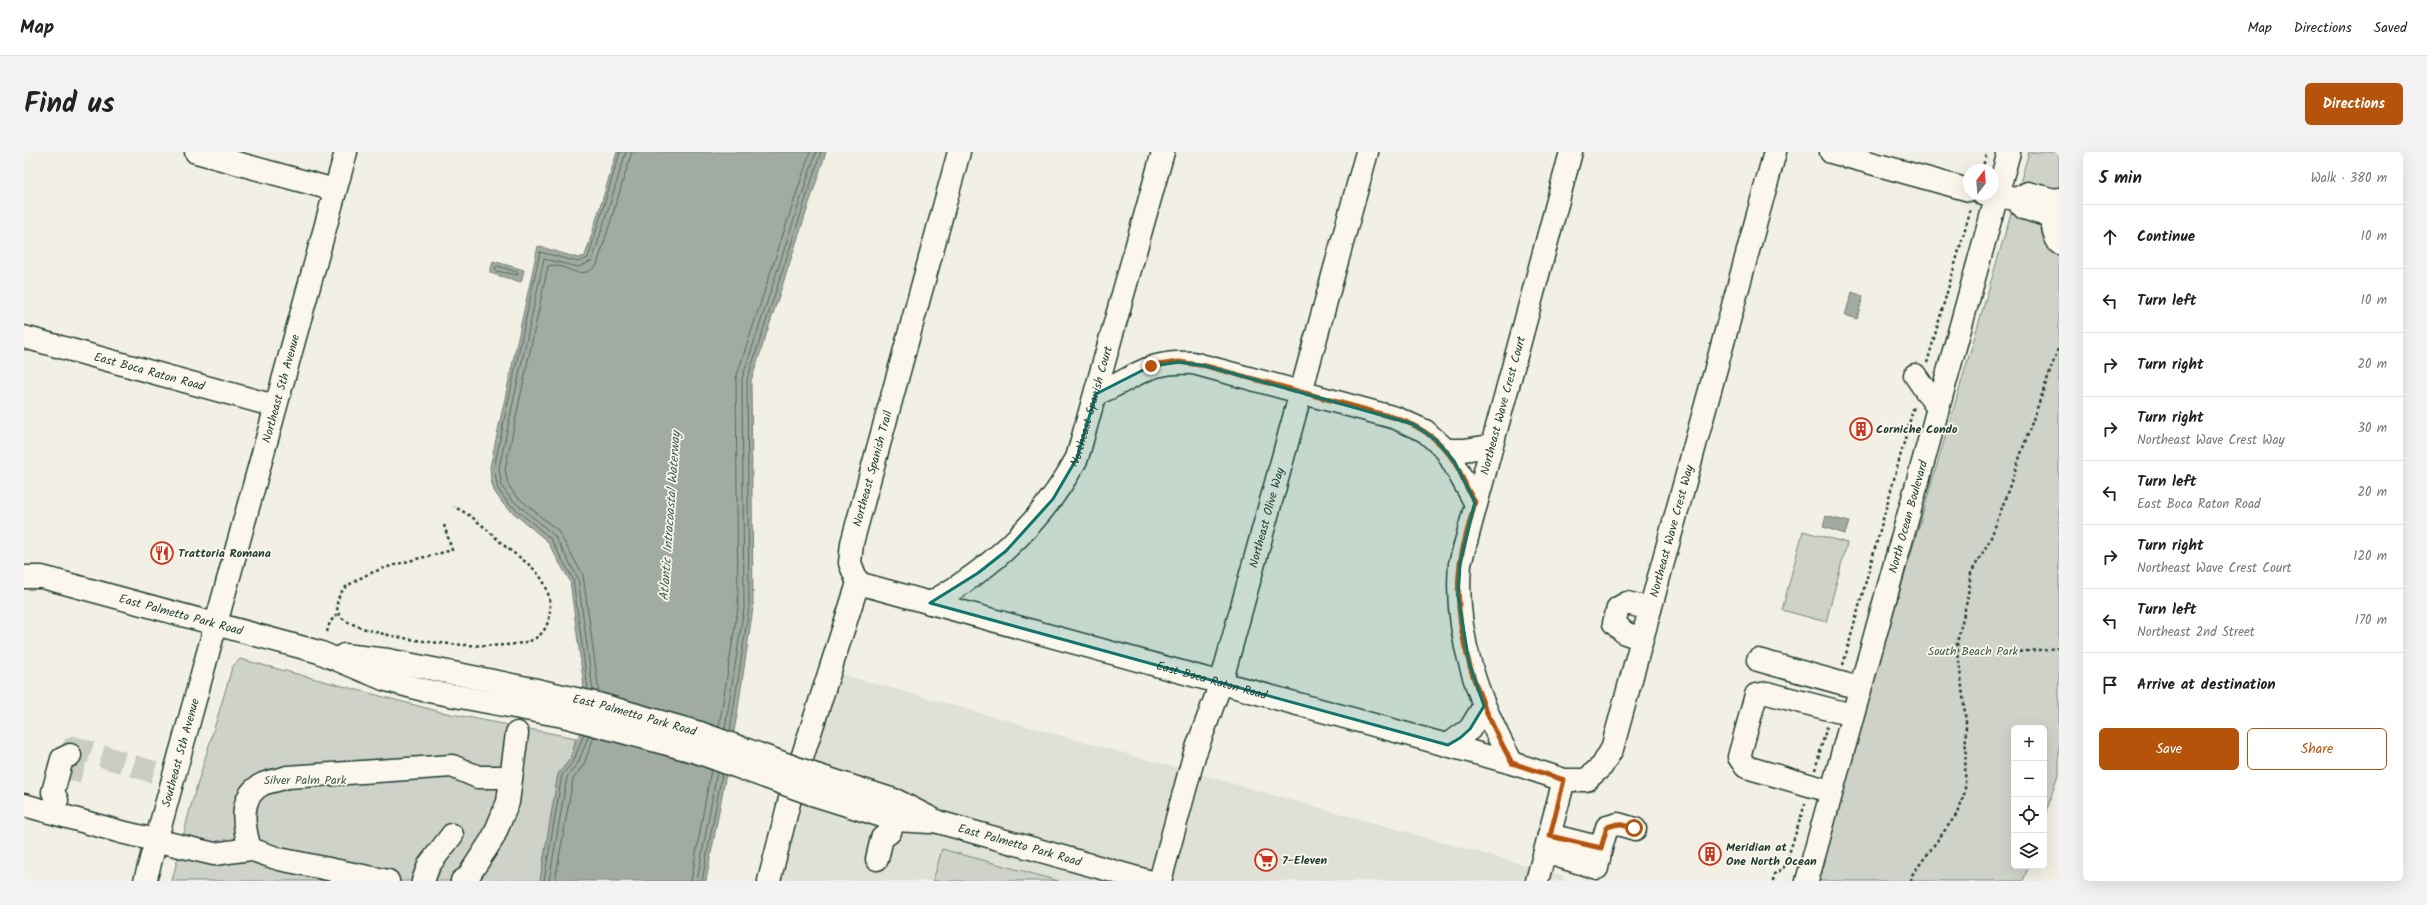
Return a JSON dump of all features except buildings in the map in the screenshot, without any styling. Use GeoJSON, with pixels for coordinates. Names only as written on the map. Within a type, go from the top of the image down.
{"type":"FeatureCollection","features":[{"type":"Feature","properties":{"kind":"street"},"geometry":{"type":"LineString","coordinates":[[196,152],[335,190]]}},
{"type":"Feature","properties":{"kind":"street","name":"Northeast 5th Avenue"},"geometry":{"type":"LineString","coordinates":[[215,624],[346,152]]}},
{"type":"Feature","properties":{"kind":"street","name":"Northeast Spanish Trail"},"geometry":{"type":"LineString","coordinates":[[858,583],[850,563],[852,543],[959,152]]}},
{"type":"Feature","properties":{"kind":"street","name":"Northeast Spanish Court"},"geometry":{"type":"LineString","coordinates":[[930,603],[978,573],[1006,551],[1031,526],[1053,499],[1077,458],[1163,152]]}},
{"type":"Feature","properties":{"kind":"street","name":"Northeast Olive Way"},"geometry":{"type":"LineString","coordinates":[[1160,881],[1194,756],[1221,683],[1367,152]]}},
{"type":"Feature","properties":{"kind":"street","name":"Northeast Wave Crest Court"},"geometry":{"type":"LineString","coordinates":[[1512,763],[1484,706],[1469,662],[1458,595],[1460,564],[1490,446],[1571,152]]}},
{"type":"Feature","properties":{"kind":"street","name":"Northeast Wave Crest Way"},"geometry":{"type":"LineString","coordinates":[[1564,780],[1586,780],[1602,766],[1612,748],[1776,152]]}},
{"type":"Feature","properties":{"kind":"street"},"geometry":{"type":"LineString","coordinates":[[1831,152],[1963,189]]}},
{"type":"Feature","properties":{"kind":"street","name":"North Ocean Boulevard"},"geometry":{"type":"LineString","coordinates":[[1999,173],[2009,152]]}},
{"type":"Feature","properties":{"kind":"street","name":"North Ocean Boulevard"},"geometry":{"type":"LineString","coordinates":[[1807,881],[1820,788],[1852,715],[1948,368],[1987,200]]}},
{"type":"Feature","properties":{"kind":"street"},"geometry":{"type":"LineString","coordinates":[[1999,200],[2024,208],[2056,206],[2053,229],[2059,243]]}},
{"type":"Feature","properties":{"kind":"street","name":"East Boca Raton Road"},"geometry":{"type":"LineString","coordinates":[[24,337],[275,406]]}},
{"type":"Feature","properties":{"kind":"street"},"geometry":{"type":"LineString","coordinates":[[1096,394],[1115,386],[1138,371],[1151,366],[1179,362],[1206,366],[1301,392],[1413,424],[1425,431],[1446,450],[1475,502]]}},
{"type":"Feature","properties":{"kind":"street"},"geometry":{"type":"LineString","coordinates":[[1937,407],[1922,378],[1948,368]]}},
{"type":"Feature","properties":{"kind":"street"},"geometry":{"type":"LineString","coordinates":[[1446,450],[1464,450],[1490,446]]}},
{"type":"Feature","properties":{"kind":"street","name":"East Palmetto Park Road"},"geometry":{"type":"LineString","coordinates":[[24,564],[33,577],[319,652],[388,660],[478,690],[598,704],[700,733],[808,784],[894,819],[938,822]]}},
{"type":"Feature","properties":{"kind":"street"},"geometry":{"type":"LineString","coordinates":[[769,881],[808,784],[858,583]]}},
{"type":"Feature","properties":{"kind":"street","name":"East Boca Raton Road"},"geometry":{"type":"LineString","coordinates":[[858,583],[1448,745],[1512,763],[1564,780]]}},
{"type":"Feature","properties":{"kind":"street"},"geometry":{"type":"LineString","coordinates":[[1642,639],[1625,633],[1614,623],[1618,608],[1627,603],[1650,610]]}},
{"type":"Feature","properties":{"kind":"street","name":"Southeast 5th Avenue"},"geometry":{"type":"LineString","coordinates":[[145,881],[155,841],[166,776],[215,624]]}},
{"type":"Feature","properties":{"kind":"street"},"geometry":{"type":"LineString","coordinates":[[1758,660],[1859,688]]}},
{"type":"Feature","properties":{"kind":"street"},"geometry":{"type":"LineString","coordinates":[[1820,788],[1746,767],[1739,757],[1756,695],[1766,693],[1852,715]]}},
{"type":"Feature","properties":{"kind":"street"},"geometry":{"type":"LineString","coordinates":[[1448,745],[1470,729],[1484,706]]}},
{"type":"Feature","properties":{"kind":"street"},"geometry":{"type":"LineString","coordinates":[[462,881],[467,878],[494,838],[508,802],[517,733]]}},
{"type":"Feature","properties":{"kind":"street"},"geometry":{"type":"LineString","coordinates":[[55,807],[53,792],[62,759],[70,755]]}},
{"type":"Feature","properties":{"kind":"street"},"geometry":{"type":"LineString","coordinates":[[250,850],[244,810],[250,794],[262,784],[281,779],[452,766],[478,777],[511,777]]}},
{"type":"Feature","properties":{"kind":"street"},"geometry":{"type":"LineString","coordinates":[[55,807],[65,795],[69,780]]}},
{"type":"Feature","properties":{"kind":"street"},"geometry":{"type":"LineString","coordinates":[[1537,881],[1564,780]]}},
{"type":"Feature","properties":{"kind":"street","name":"East Palmetto Park Road"},"geometry":{"type":"LineString","coordinates":[[808,784],[897,801],[938,822],[1148,881]]}},
{"type":"Feature","properties":{"kind":"street"},"geometry":{"type":"LineString","coordinates":[[24,805],[55,807],[155,841],[214,854],[250,850],[279,860],[388,881]]}},
{"type":"Feature","properties":{"kind":"street"},"geometry":{"type":"LineString","coordinates":[[877,859],[882,838],[890,832],[894,819]]}},
{"type":"Feature","properties":{"kind":"street"},"geometry":{"type":"LineString","coordinates":[[1547,844],[1597,868],[1607,827],[1618,824],[1634,828]]}},
{"type":"Feature","properties":{"kind":"street"},"geometry":{"type":"LineString","coordinates":[[423,881],[429,865],[452,835]]}},
{"type":"Feature","properties":{"kind":"path"},"geometry":{"type":"LineString","coordinates":[[1984,164],[1987,152]]}},
{"type":"Feature","properties":{"kind":"path"},"geometry":{"type":"LineString","coordinates":[[1839,682],[1922,378],[1987,200]]}},
{"type":"Feature","properties":{"kind":"path"},"geometry":{"type":"LineString","coordinates":[[1911,881],[1924,858],[1959,811],[1965,791],[1966,722],[1957,643],[1967,601],[1971,573],[1990,540],[2059,346]]}},
{"type":"Feature","properties":{"kind":"path"},"geometry":{"type":"LineString","coordinates":[[338,613],[350,622],[403,639],[453,645],[497,646],[532,640],[538,635],[544,629],[551,611],[548,593],[539,574],[468,514],[454,507]]}},
{"type":"Feature","properties":{"kind":"path"},"geometry":{"type":"LineString","coordinates":[[327,632],[330,622],[338,613],[337,602],[340,595],[350,584],[373,573],[452,550],[444,525]]}},
{"type":"Feature","properties":{"kind":"path"},"geometry":{"type":"LineString","coordinates":[[1996,654],[2059,648]]}},
{"type":"Feature","properties":{"kind":"path"},"geometry":{"type":"LineString","coordinates":[[1772,881],[1774,874],[1783,869],[1798,832],[1820,788],[1831,710]]}},
{"type":"Feature","properties":{"kind":"highlighted area"},"geometry":{"type":"Polygon","coordinates":[[[1179,362],[1206,366],[1413,424],[1436,440],[1454,461],[1475,502],[1460,564],[1458,595],[1469,662],[1484,706],[1470,729],[1460,738],[1448,745],[930,603],[978,573],[1006,551],[1053,499],[1077,458],[1096,394],[1151,366],[1179,362]]]}},
{"type":"Feature","properties":{"kind":"shaded area"},"geometry":{"type":"Polygon","coordinates":[[[823,669],[1564,876],[1563,881],[790,881],[761,873],[823,669]]]}},
{"type":"Feature","properties":{"kind":"green space","name":"South Beach Park"},"geometry":{"type":"Polygon","coordinates":[[[2029,152],[2059,152],[2059,772],[2047,809],[2047,725],[2011,725],[2011,869],[2028,869],[2023,881],[1820,881],[1839,798],[2029,152]]]}},
{"type":"Feature","properties":{"kind":"green space"},"geometry":{"type":"Polygon","coordinates":[[[1803,531],[1847,543],[1826,622],[1782,610],[1803,531]]]}},
{"type":"Feature","properties":{"kind":"green space","name":"Silver Palm Park"},"geometry":{"type":"Polygon","coordinates":[[[240,659],[441,712],[576,738],[571,758],[558,774],[540,881],[172,881],[190,809],[232,667],[240,659]]]}},
{"type":"Feature","properties":{"kind":"green space"},"geometry":{"type":"Polygon","coordinates":[[[942,849],[1059,881],[933,881],[942,849]]]}},
{"type":"Feature","properties":{"kind":"water","name":"Atlantic Intracoastal Waterway"},"geometry":{"type":"Polygon","coordinates":[[[617,152],[826,152],[751,381],[753,608],[737,715],[706,881],[540,881],[558,774],[571,758],[576,738],[579,737],[584,687],[570,581],[547,541],[504,505],[494,491],[491,480],[490,467],[538,246],[578,258],[585,256],[617,152]]]}},
{"type":"Feature","properties":{"kind":"water"},"geometry":{"type":"Polygon","coordinates":[[[493,261],[524,270],[521,282],[490,273],[493,261]]]}},
{"type":"Feature","properties":{"kind":"water"},"geometry":{"type":"Polygon","coordinates":[[[1852,292],[1863,296],[1857,319],[1845,315],[1852,292]]]}},
{"type":"Feature","properties":{"kind":"water"},"geometry":{"type":"Polygon","coordinates":[[[1826,516],[1849,522],[1845,534],[1823,527],[1826,516]]]}},
{"type":"Feature","properties":{"kind":"tunnel"},"geometry":{"type":"LineString","coordinates":[[69,780],[75,762],[70,755],[73,747],[160,774]]}},
{"type":"Feature","properties":{"kind":"place","name":"Corniche Condo"},"geometry":{"type":"Point","coordinates":[1861,429]}},
{"type":"Feature","properties":{"kind":"place","name":"Trattoria Romana"},"geometry":{"type":"Point","coordinates":[162,553]}},
{"type":"Feature","properties":{"kind":"place","name":"Meridian at One North Ocean"},"geometry":{"type":"Point","coordinates":[1710,854]}},
{"type":"Feature","properties":{"kind":"place","name":"7-Eleven"},"geometry":{"type":"Point","coordinates":[1266,860]}},
{"type":"Feature","properties":{"kind":"route"},"geometry":{"type":"LineString","coordinates":[[1151,366],[1179,362],[1206,366],[1396,418],[1413,424],[1436,440],[1454,461],[1469,494],[1475,502],[1460,564],[1458,595],[1462,629],[1469,662],[1479,696],[1493,728],[1512,763],[1564,780],[1550,836],[1601,848],[1607,827],[1618,824],[1634,828]]}}]}
